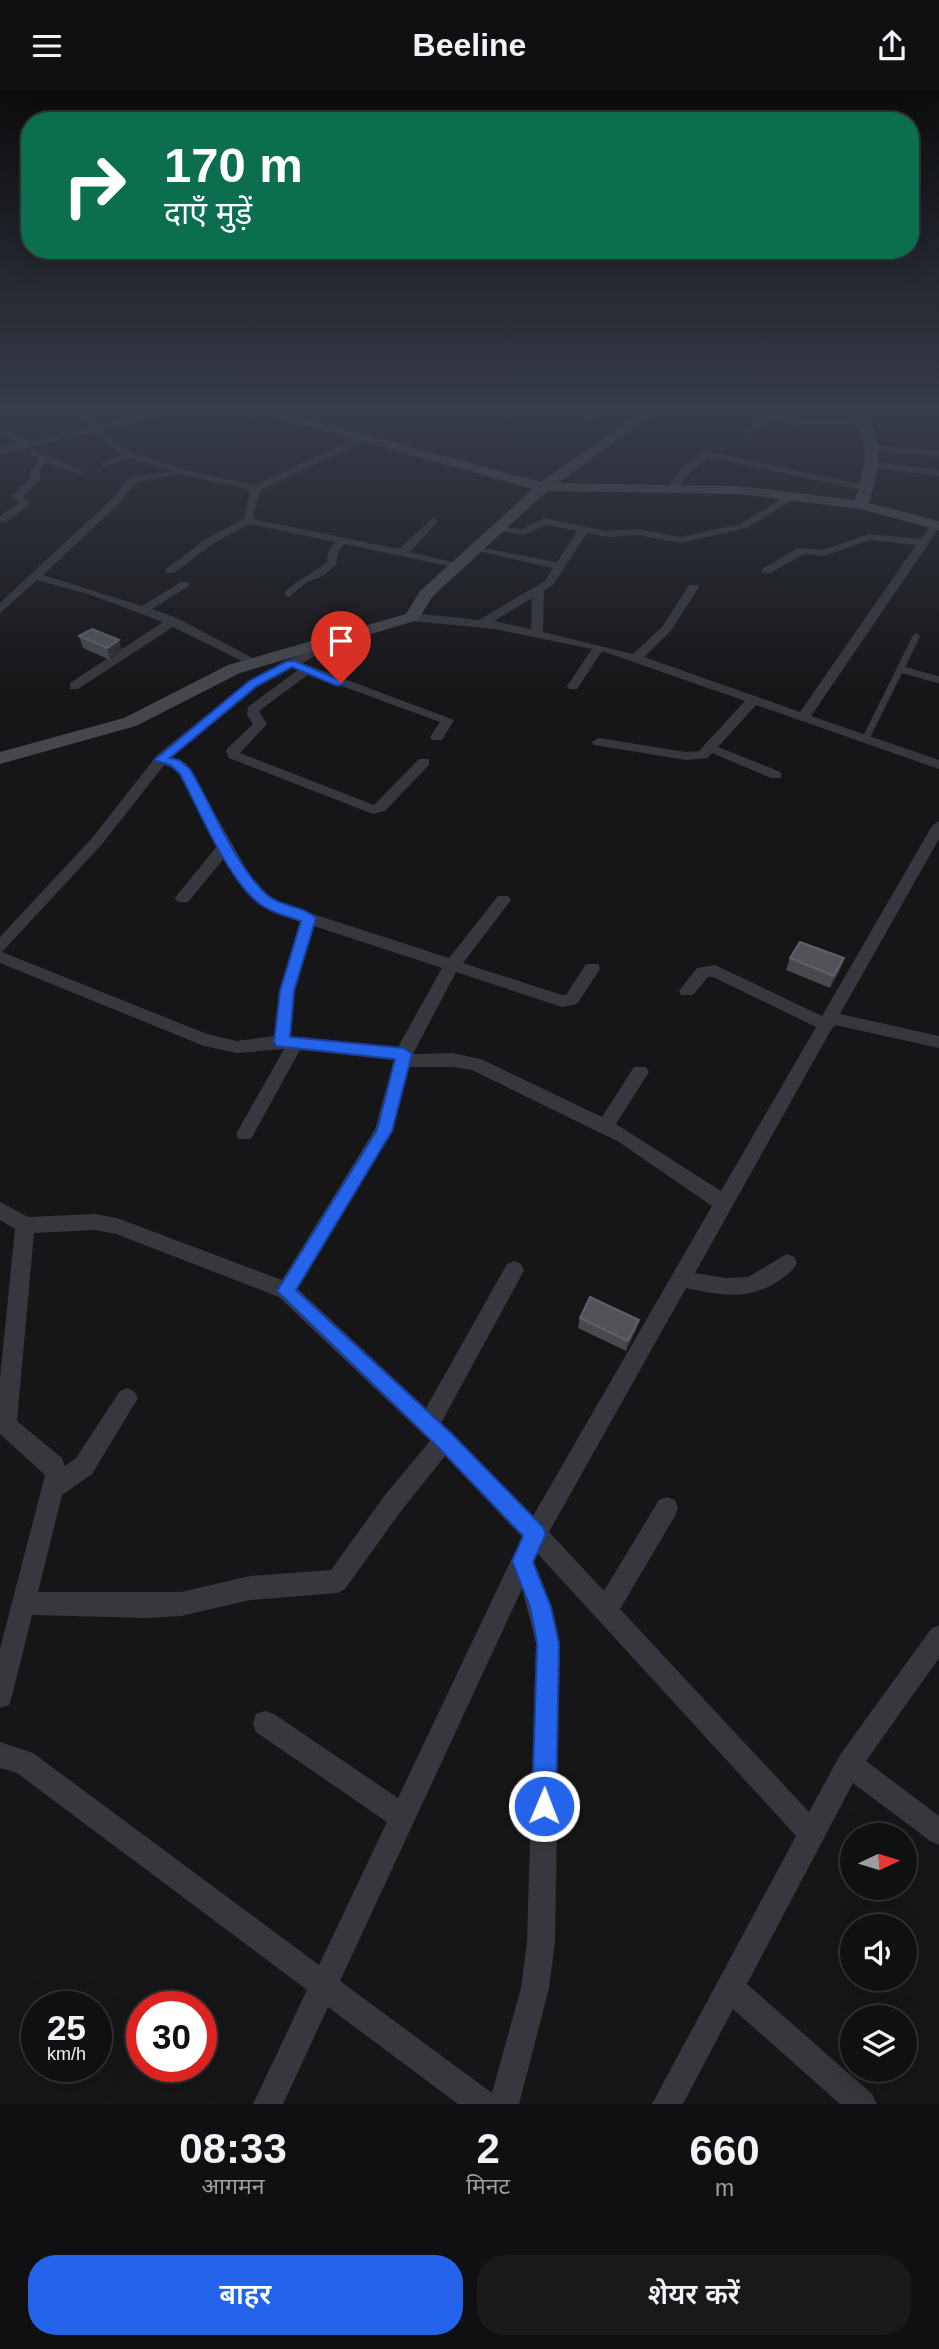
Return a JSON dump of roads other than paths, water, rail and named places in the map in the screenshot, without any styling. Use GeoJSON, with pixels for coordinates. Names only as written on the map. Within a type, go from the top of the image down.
{"type":"FeatureCollection","features":[{"type":"Feature","properties":{"kind":"street"},"geometry":{"type":"LineString","coordinates":[[2,520],[25,503]]}},
{"type":"Feature","properties":{"kind":"street"},"geometry":{"type":"LineString","coordinates":[[0,609],[114,503]]}},
{"type":"Feature","properties":{"kind":"street"},"geometry":{"type":"LineString","coordinates":[[249,520],[253,503]]}},
{"type":"Feature","properties":{"kind":"street"},"geometry":{"type":"LineString","coordinates":[[412,617],[426,594],[526,503]]}},
{"type":"Feature","properties":{"kind":"street"},"geometry":{"type":"LineString","coordinates":[[498,528],[526,532],[544,521],[606,534],[638,532],[680,540],[743,526],[782,503]]}},
{"type":"Feature","properties":{"kind":"street"},"geometry":{"type":"LineString","coordinates":[[804,716],[938,526],[861,505],[843,503]]}},
{"type":"Feature","properties":{"kind":"street"},"geometry":{"type":"LineString","coordinates":[[170,571],[210,541],[249,520],[458,565]]}},
{"type":"Feature","properties":{"kind":"street"},"geometry":{"type":"LineString","coordinates":[[402,553],[433,521]]}},
{"type":"Feature","properties":{"kind":"street"},"geometry":{"type":"LineString","coordinates":[[481,624],[538,591],[560,566],[584,529]]}},
{"type":"Feature","properties":{"kind":"street"},"geometry":{"type":"LineString","coordinates":[[766,571],[802,550],[824,552],[869,537],[924,543]]}},
{"type":"Feature","properties":{"kind":"street"},"geometry":{"type":"LineString","coordinates":[[289,594],[303,580],[319,574],[332,563],[333,552],[342,540]]}},
{"type":"Feature","properties":{"kind":"street"},"geometry":{"type":"LineString","coordinates":[[477,548],[560,566]]}},
{"type":"Feature","properties":{"kind":"street"},"geometry":{"type":"LineString","coordinates":[[37,577],[94,590],[145,609],[256,663]]}},
{"type":"Feature","properties":{"kind":"street"},"geometry":{"type":"LineString","coordinates":[[145,609],[185,585]]}},
{"type":"Feature","properties":{"kind":"street"},"geometry":{"type":"LineString","coordinates":[[635,659],[672,622],[693,587]]}},
{"type":"Feature","properties":{"kind":"street"},"geometry":{"type":"LineString","coordinates":[[537,634],[538,591]]}},
{"type":"Feature","properties":{"kind":"street"},"geometry":{"type":"LineString","coordinates":[[0,758],[130,722],[234,669],[412,617],[481,624],[598,647],[804,716],[939,765]]}},
{"type":"Feature","properties":{"kind":"street"},"geometry":{"type":"LineString","coordinates":[[74,686],[173,621]]}},
{"type":"Feature","properties":{"kind":"street"},"geometry":{"type":"LineString","coordinates":[[0,947],[98,841],[160,760],[253,684],[335,640]]}},
{"type":"Feature","properties":{"kind":"street"},"geometry":{"type":"LineString","coordinates":[[573,686],[598,647]]}},
{"type":"Feature","properties":{"kind":"street"},"geometry":{"type":"LineString","coordinates":[[291,663],[448,720],[436,737]]}},
{"type":"Feature","properties":{"kind":"street"},"geometry":{"type":"LineString","coordinates":[[307,669],[253,710],[253,715],[260,724],[233,751],[234,755],[373,810],[380,808],[424,762]]}},
{"type":"Feature","properties":{"kind":"street"},"geometry":{"type":"LineString","coordinates":[[598,742],[686,756],[703,755],[754,699]]}},
{"type":"Feature","properties":{"kind":"street"},"geometry":{"type":"LineString","coordinates":[[710,748],[775,775]]}},
{"type":"Feature","properties":{"kind":"street"},"geometry":{"type":"LineString","coordinates":[[160,760],[174,762],[185,772],[245,880],[259,896],[277,908],[568,1001],[592,968]]}},
{"type":"Feature","properties":{"kind":"street"},"geometry":{"type":"LineString","coordinates":[[268,2104],[535,1534],[939,827]]}},
{"type":"Feature","properties":{"kind":"street"},"geometry":{"type":"LineString","coordinates":[[183,898],[225,848]]}},
{"type":"Feature","properties":{"kind":"street"},"geometry":{"type":"LineString","coordinates":[[286,1291],[384,1131],[404,1058],[452,965],[503,900]]}},
{"type":"Feature","properties":{"kind":"street"},"geometry":{"type":"LineString","coordinates":[[245,1134],[289,1042],[287,991],[309,918]]}},
{"type":"Feature","properties":{"kind":"street"},"geometry":{"type":"LineString","coordinates":[[0,957],[204,1040],[237,1047],[289,1042],[404,1058],[453,1060],[475,1064],[605,1127],[725,1204]]}},
{"type":"Feature","properties":{"kind":"street"},"geometry":{"type":"LineString","coordinates":[[687,991],[703,972],[715,971],[829,1021],[939,1042]]}},
{"type":"Feature","properties":{"kind":"street"},"geometry":{"type":"LineString","coordinates":[[605,1127],[640,1072]]}},
{"type":"Feature","properties":{"kind":"street"},"geometry":{"type":"LineString","coordinates":[[0,1210],[25,1225],[95,1222],[117,1226],[286,1291],[436,1433],[535,1534],[811,1834]]}},
{"type":"Feature","properties":{"kind":"street"},"geometry":{"type":"LineString","coordinates":[[0,1696],[56,1475],[54,1466],[6,1425],[25,1225]]}},
{"type":"Feature","properties":{"kind":"street"},"geometry":{"type":"LineString","coordinates":[[682,1279],[738,1289],[750,1288],[764,1282],[787,1263]]}},
{"type":"Feature","properties":{"kind":"street"},"geometry":{"type":"LineString","coordinates":[[24,1603],[148,1606],[181,1604],[250,1588],[337,1581],[393,1503],[436,1433],[514,1270]]}},
{"type":"Feature","properties":{"kind":"street"},"geometry":{"type":"LineString","coordinates":[[54,1487],[84,1466],[127,1398]]}},
{"type":"Feature","properties":{"kind":"street"},"geometry":{"type":"LineString","coordinates":[[606,1611],[667,1508]]}},
{"type":"Feature","properties":{"kind":"street"},"geometry":{"type":"LineString","coordinates":[[505,2104],[535,1988],[541,1942],[548,1643],[540,1607],[523,1561]]}},
{"type":"Feature","properties":{"kind":"street"},"geometry":{"type":"LineString","coordinates":[[667,2104],[849,1763],[939,1637]]}},
{"type":"Feature","properties":{"kind":"street"},"geometry":{"type":"LineString","coordinates":[[265,1723],[404,1818]]}},
{"type":"Feature","properties":{"kind":"street"},"geometry":{"type":"LineString","coordinates":[[0,1755],[24,1762],[482,2104]]}},
{"type":"Feature","properties":{"kind":"street"},"geometry":{"type":"LineString","coordinates":[[849,1763],[939,1832]]}},
{"type":"Feature","properties":{"kind":"street"},"geometry":{"type":"LineString","coordinates":[[730,1987],[862,2104]]}},
{"type":"Feature","properties":{"kind":"lane"},"geometry":{"type":"LineString","coordinates":[[866,738],[916,637]]}},
{"type":"Feature","properties":{"kind":"lane"},"geometry":{"type":"LineString","coordinates":[[900,670],[939,680]]}}]}
